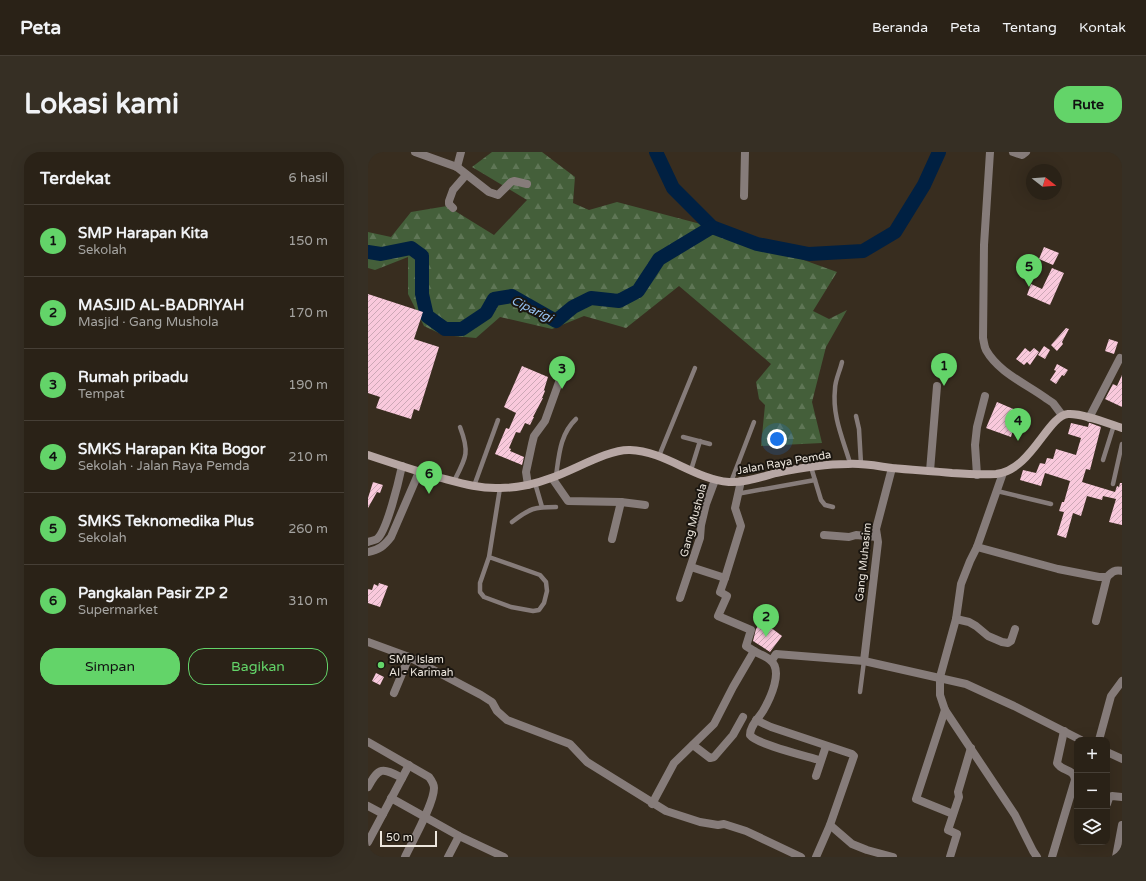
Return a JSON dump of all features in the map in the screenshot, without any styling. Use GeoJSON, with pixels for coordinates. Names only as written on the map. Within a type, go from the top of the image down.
{"type":"FeatureCollection","features":[{"type":"Feature","properties":{"kind":"main road"},"geometry":{"type":"LineString","coordinates":[[1062,415],[1068,414],[1089,418],[1118,426]]}},
{"type":"Feature","properties":{"kind":"main road","name":"Jalan Raya Pemda"},"geometry":{"type":"LineString","coordinates":[[368,455],[419,472],[474,486],[500,488],[532,484],[554,477],[617,450],[644,451],[715,480],[730,482],[743,481],[811,467],[850,463],[930,471],[977,474],[1003,473],[1015,467],[1025,459],[1051,426],[1062,415]]}},
{"type":"Feature","properties":{"kind":"street"},"geometry":{"type":"LineString","coordinates":[[415,152],[427,154],[457,167],[489,192],[498,195],[511,182],[514,181],[527,184]]}},
{"type":"Feature","properties":{"kind":"street"},"geometry":{"type":"LineString","coordinates":[[457,167],[461,152]]}},
{"type":"Feature","properties":{"kind":"street"},"geometry":{"type":"LineString","coordinates":[[744,196],[745,152]]}},
{"type":"Feature","properties":{"kind":"street"},"geometry":{"type":"LineString","coordinates":[[990,152],[984,245],[983,338],[986,349],[993,359],[1006,372],[1053,403],[1062,415]]}},
{"type":"Feature","properties":{"kind":"street"},"geometry":{"type":"LineString","coordinates":[[1013,152],[1022,155],[1026,152]]}},
{"type":"Feature","properties":{"kind":"street"},"geometry":{"type":"LineString","coordinates":[[453,208],[449,204],[450,195],[466,175]]}},
{"type":"Feature","properties":{"kind":"street"},"geometry":{"type":"LineString","coordinates":[[1089,418],[1120,358]]}},
{"type":"Feature","properties":{"kind":"street"},"geometry":{"type":"LineString","coordinates":[[532,484],[526,472],[532,444],[537,431],[545,421],[563,371]]}},
{"type":"Feature","properties":{"kind":"street"},"geometry":{"type":"LineString","coordinates":[[930,471],[938,386]]}},
{"type":"Feature","properties":{"kind":"street"},"geometry":{"type":"LineString","coordinates":[[977,474],[975,445],[977,427],[985,396]]}},
{"type":"Feature","properties":{"kind":"street"},"geometry":{"type":"LineString","coordinates":[[368,542],[377,539],[383,531],[395,496],[402,466]]}},
{"type":"Feature","properties":{"kind":"street","name":"Gang Muhasim"},"geometry":{"type":"LineString","coordinates":[[864,661],[878,542],[876,529],[892,468]]}},
{"type":"Feature","properties":{"kind":"street"},"geometry":{"type":"LineString","coordinates":[[368,552],[378,550],[391,538],[419,472]]}},
{"type":"Feature","properties":{"kind":"street"},"geometry":{"type":"LineString","coordinates":[[1003,473],[998,491],[977,547],[961,584],[956,619],[940,677],[940,695],[945,710],[1015,815],[1033,851],[1038,857]]}},
{"type":"Feature","properties":{"kind":"street"},"geometry":{"type":"LineString","coordinates":[[554,477],[568,501],[621,502],[645,505]]}},
{"type":"Feature","properties":{"kind":"street","name":"Gang Mushola"},"geometry":{"type":"LineString","coordinates":[[680,598],[700,538],[701,525],[706,504],[715,480]]}},
{"type":"Feature","properties":{"kind":"street"},"geometry":{"type":"LineString","coordinates":[[742,493],[743,481]]}},
{"type":"Feature","properties":{"kind":"street"},"geometry":{"type":"LineString","coordinates":[[743,481],[735,508],[741,526],[720,592],[727,596],[718,616],[751,630],[746,646],[772,660],[776,668],[777,674],[775,683],[763,711],[756,720],[750,732],[752,738],[761,743],[819,760]]}},
{"type":"Feature","properties":{"kind":"street"},"geometry":{"type":"LineString","coordinates":[[612,539],[621,502]]}},
{"type":"Feature","properties":{"kind":"street"},"geometry":{"type":"LineString","coordinates":[[388,516],[399,521]]}},
{"type":"Feature","properties":{"kind":"street"},"geometry":{"type":"LineString","coordinates":[[824,535],[849,537],[856,535],[877,537]]}},
{"type":"Feature","properties":{"kind":"street"},"geometry":{"type":"LineString","coordinates":[[977,547],[1058,569],[1107,577]]}},
{"type":"Feature","properties":{"kind":"street","name":"Gang Mushola"},"geometry":{"type":"LineString","coordinates":[[691,567],[725,578]]}},
{"type":"Feature","properties":{"kind":"street"},"geometry":{"type":"LineString","coordinates":[[1096,621],[1107,577],[1113,571],[1122,571]]}},
{"type":"Feature","properties":{"kind":"street"},"geometry":{"type":"LineString","coordinates":[[956,619],[969,622],[988,636],[1002,642],[1008,643],[1011,641],[1015,629]]}},
{"type":"Feature","properties":{"kind":"street"},"geometry":{"type":"LineString","coordinates":[[368,642],[409,657],[481,695],[492,702],[497,710],[507,720],[570,744],[587,762],[652,804],[666,811],[700,822],[718,825],[724,824],[746,830],[783,854],[801,857]]}},
{"type":"Feature","properties":{"kind":"street"},"geometry":{"type":"LineString","coordinates":[[652,804],[674,763],[714,724],[754,651]]}},
{"type":"Feature","properties":{"kind":"street"},"geometry":{"type":"LineString","coordinates":[[772,660],[776,654],[864,661],[940,677],[966,684],[1075,737]]}},
{"type":"Feature","properties":{"kind":"street"},"geometry":{"type":"LineString","coordinates":[[394,693],[409,657]]}},
{"type":"Feature","properties":{"kind":"street"},"geometry":{"type":"LineString","coordinates":[[1100,737],[1112,696],[1122,681]]}},
{"type":"Feature","properties":{"kind":"street"},"geometry":{"type":"LineString","coordinates":[[945,710],[916,799],[953,814]]}},
{"type":"Feature","properties":{"kind":"street"},"geometry":{"type":"LineString","coordinates":[[693,745],[710,758],[714,757],[733,735],[743,717]]}},
{"type":"Feature","properties":{"kind":"street"},"geometry":{"type":"LineString","coordinates":[[756,720],[771,727],[852,754],[854,756],[830,826],[816,857]]}},
{"type":"Feature","properties":{"kind":"street"},"geometry":{"type":"LineString","coordinates":[[1052,857],[1075,780],[1072,772],[1060,768],[1057,763],[1064,731]]}},
{"type":"Feature","properties":{"kind":"street"},"geometry":{"type":"LineString","coordinates":[[368,742],[429,777],[433,782],[434,788],[432,798],[425,817],[404,857]]}},
{"type":"Feature","properties":{"kind":"street"},"geometry":{"type":"LineString","coordinates":[[816,776],[826,746]]}},
{"type":"Feature","properties":{"kind":"street"},"geometry":{"type":"LineString","coordinates":[[950,857],[957,834],[948,830],[959,797],[958,792],[971,748]]}},
{"type":"Feature","properties":{"kind":"street"},"geometry":{"type":"LineString","coordinates":[[1110,753],[1122,759]]}},
{"type":"Feature","properties":{"kind":"street"},"geometry":{"type":"LineString","coordinates":[[368,842],[409,765]]}},
{"type":"Feature","properties":{"kind":"street"},"geometry":{"type":"LineString","coordinates":[[368,786],[376,774],[380,771],[389,771],[402,778]]}},
{"type":"Feature","properties":{"kind":"street"},"geometry":{"type":"LineString","coordinates":[[1110,797],[1112,796],[1122,797]]}},
{"type":"Feature","properties":{"kind":"street"},"geometry":{"type":"LineString","coordinates":[[392,798],[493,855],[504,857]]}},
{"type":"Feature","properties":{"kind":"street"},"geometry":{"type":"LineString","coordinates":[[368,806],[383,814]]}},
{"type":"Feature","properties":{"kind":"street"},"geometry":{"type":"LineString","coordinates":[[1116,857],[1122,825]]}},
{"type":"Feature","properties":{"kind":"street"},"geometry":{"type":"LineString","coordinates":[[830,826],[852,844],[893,857]]}},
{"type":"Feature","properties":{"kind":"street"},"geometry":{"type":"LineString","coordinates":[[448,857],[459,836]]}},
{"type":"Feature","properties":{"kind":"lane"},"geometry":{"type":"LineString","coordinates":[[842,362],[835,388],[834,407],[838,426],[850,463]]}},
{"type":"Feature","properties":{"kind":"lane"},"geometry":{"type":"LineString","coordinates":[[659,456],[695,368]]}},
{"type":"Feature","properties":{"kind":"lane"},"geometry":{"type":"LineString","coordinates":[[856,416],[859,429],[861,464]]}},
{"type":"Feature","properties":{"kind":"lane"},"geometry":{"type":"LineString","coordinates":[[554,477],[562,440],[567,429],[576,419]]}},
{"type":"Feature","properties":{"kind":"lane"},"geometry":{"type":"LineString","coordinates":[[474,486],[498,420]]}},
{"type":"Feature","properties":{"kind":"lane"},"geometry":{"type":"LineString","coordinates":[[730,482],[754,422]]}},
{"type":"Feature","properties":{"kind":"lane"},"geometry":{"type":"LineString","coordinates":[[1103,460],[1118,426]]}},
{"type":"Feature","properties":{"kind":"lane"},"geometry":{"type":"LineString","coordinates":[[454,481],[466,455],[466,442],[460,427]]}},
{"type":"Feature","properties":{"kind":"lane"},"geometry":{"type":"LineString","coordinates":[[683,437],[710,444]]}},
{"type":"Feature","properties":{"kind":"lane"},"geometry":{"type":"LineString","coordinates":[[691,470],[700,441]]}},
{"type":"Feature","properties":{"kind":"lane"},"geometry":{"type":"LineString","coordinates":[[1113,484],[1122,444]]}},
{"type":"Feature","properties":{"kind":"lane"},"geometry":{"type":"LineString","coordinates":[[811,467],[821,500],[825,505],[833,507]]}},
{"type":"Feature","properties":{"kind":"lane"},"geometry":{"type":"LineString","coordinates":[[742,493],[816,480]]}},
{"type":"Feature","properties":{"kind":"lane"},"geometry":{"type":"LineString","coordinates":[[532,484],[542,507]]}},
{"type":"Feature","properties":{"kind":"lane"},"geometry":{"type":"LineString","coordinates":[[489,557],[540,575],[546,582],[547,592],[544,603],[539,610],[533,611],[511,607],[484,597],[480,592],[480,584],[489,557],[500,488]]}},
{"type":"Feature","properties":{"kind":"lane"},"geometry":{"type":"LineString","coordinates":[[998,491],[1051,504]]}},
{"type":"Feature","properties":{"kind":"lane"},"geometry":{"type":"LineString","coordinates":[[512,522],[526,511],[542,507],[556,507]]}},
{"type":"Feature","properties":{"kind":"lane"},"geometry":{"type":"LineString","coordinates":[[860,692],[864,661]]}},
{"type":"Feature","properties":{"kind":"green space"},"geometry":{"type":"Polygon","coordinates":[[[492,152],[542,152],[575,177],[573,203],[589,210],[617,202],[712,227],[837,272],[813,311],[829,319],[847,310],[826,347],[812,402],[822,443],[761,446],[765,405],[759,399],[756,382],[771,364],[679,286],[626,328],[584,316],[552,329],[500,317],[476,338],[443,335],[424,326],[408,294],[408,257],[375,270],[368,268],[368,232],[391,237],[411,212],[447,206],[494,235],[527,200],[472,167],[492,152]]]}},
{"type":"Feature","properties":{"kind":"building"},"geometry":{"type":"Polygon","coordinates":[[[1044,247],[1059,253],[1053,265],[1039,259],[1044,247]]]}},
{"type":"Feature","properties":{"kind":"building"},"geometry":{"type":"Polygon","coordinates":[[[1052,268],[1064,273],[1050,305],[1027,295],[1031,284],[1042,289],[1052,268]]]}},
{"type":"Feature","properties":{"kind":"building"},"geometry":{"type":"Polygon","coordinates":[[[368,294],[423,312],[414,339],[439,347],[419,411],[414,409],[411,419],[376,408],[380,397],[368,393],[368,294]]]}},
{"type":"Feature","properties":{"kind":"building"},"geometry":{"type":"Polygon","coordinates":[[[1066,328],[1069,329],[1062,342],[1063,344],[1057,351],[1051,345],[1066,328]]]}},
{"type":"Feature","properties":{"kind":"building"},"geometry":{"type":"Polygon","coordinates":[[[1109,339],[1118,342],[1114,354],[1105,351],[1109,339]]]}},
{"type":"Feature","properties":{"kind":"building"},"geometry":{"type":"Polygon","coordinates":[[[1044,346],[1050,350],[1045,359],[1038,355],[1044,346]]]}},
{"type":"Feature","properties":{"kind":"building"},"geometry":{"type":"Polygon","coordinates":[[[1025,348],[1030,352],[1034,348],[1039,352],[1030,365],[1027,362],[1024,365],[1016,359],[1025,348]]]}},
{"type":"Feature","properties":{"kind":"building"},"geometry":{"type":"Polygon","coordinates":[[[1057,364],[1068,370],[1064,376],[1062,375],[1056,384],[1050,380],[1056,371],[1054,370],[1057,364]]]}},
{"type":"Feature","properties":{"kind":"building"},"geometry":{"type":"Polygon","coordinates":[[[522,366],[548,377],[543,398],[530,425],[525,423],[520,433],[516,432],[509,448],[511,449],[510,451],[524,457],[522,465],[495,454],[506,428],[509,429],[516,413],[504,407],[522,366]]]}},
{"type":"Feature","properties":{"kind":"building"},"geometry":{"type":"Polygon","coordinates":[[[1122,375],[1122,407],[1105,399],[1113,384],[1117,386],[1122,375]]]}},
{"type":"Feature","properties":{"kind":"building"},"geometry":{"type":"Polygon","coordinates":[[[997,402],[1018,411],[1011,437],[986,428],[997,402]]]}},
{"type":"Feature","properties":{"kind":"building"},"geometry":{"type":"Polygon","coordinates":[[[1071,423],[1088,427],[1090,423],[1101,427],[1090,470],[1086,469],[1082,482],[1115,492],[1117,486],[1119,487],[1120,483],[1122,483],[1122,525],[1109,522],[1116,499],[1103,496],[1102,500],[1087,496],[1081,516],[1073,513],[1066,538],[1057,535],[1064,512],[1059,511],[1062,502],[1064,502],[1070,481],[1045,473],[1041,486],[1020,480],[1023,470],[1036,473],[1040,463],[1045,464],[1047,458],[1053,459],[1056,449],[1076,455],[1081,438],[1068,434],[1071,423]]]}},
{"type":"Feature","properties":{"kind":"building"},"geometry":{"type":"Polygon","coordinates":[[[373,482],[383,485],[380,493],[377,492],[368,508],[368,498],[373,482]]]}},
{"type":"Feature","properties":{"kind":"building"},"geometry":{"type":"Polygon","coordinates":[[[379,583],[388,586],[380,607],[368,603],[368,589],[372,590],[374,584],[378,586],[379,583]]]}},
{"type":"Feature","properties":{"kind":"building"},"geometry":{"type":"Polygon","coordinates":[[[762,621],[782,636],[770,652],[753,641],[756,629],[762,621]]]}},
{"type":"Feature","properties":{"kind":"building"},"geometry":{"type":"Polygon","coordinates":[[[376,673],[384,677],[380,685],[372,681],[376,673]]]}},
{"type":"Feature","properties":{"kind":"waterway"},"geometry":{"type":"LineString","coordinates":[[656,152],[673,188],[712,227],[757,244],[809,254],[863,251],[895,232],[924,185],[939,152]]}},
{"type":"Feature","properties":{"kind":"waterway","name":"Ciparigi"},"geometry":{"type":"LineString","coordinates":[[368,252],[381,254],[411,248],[422,256],[422,294],[427,316],[445,329],[462,329],[486,313],[494,299],[512,296],[556,321],[573,307],[591,298],[619,301],[638,291],[659,259],[712,227]]}},
{"type":"Feature","properties":{"kind":"place","name":"SMKS Teknomedika Plus"},"geometry":{"type":"Point","coordinates":[1029,287]}},
{"type":"Feature","properties":{"kind":"place","name":"SMP Harapan Kita"},"geometry":{"type":"Point","coordinates":[944,386]}},
{"type":"Feature","properties":{"kind":"place","name":"Rumah pribadu"},"geometry":{"type":"Point","coordinates":[562,389]}},
{"type":"Feature","properties":{"kind":"place","name":"SMKS Harapan Kita Bogor"},"geometry":{"type":"Point","coordinates":[1018,441]}},
{"type":"Feature","properties":{"kind":"place","name":"Pangkalan Pasir ZP 2"},"geometry":{"type":"Point","coordinates":[429,494]}},
{"type":"Feature","properties":{"kind":"place","name":"MASJID AL-BADRIYAH"},"geometry":{"type":"Point","coordinates":[766,637]}},
{"type":"Feature","properties":{"kind":"place","name":"SMP Islam Al - Karimah"},"geometry":{"type":"Point","coordinates":[381,665]}}]}
